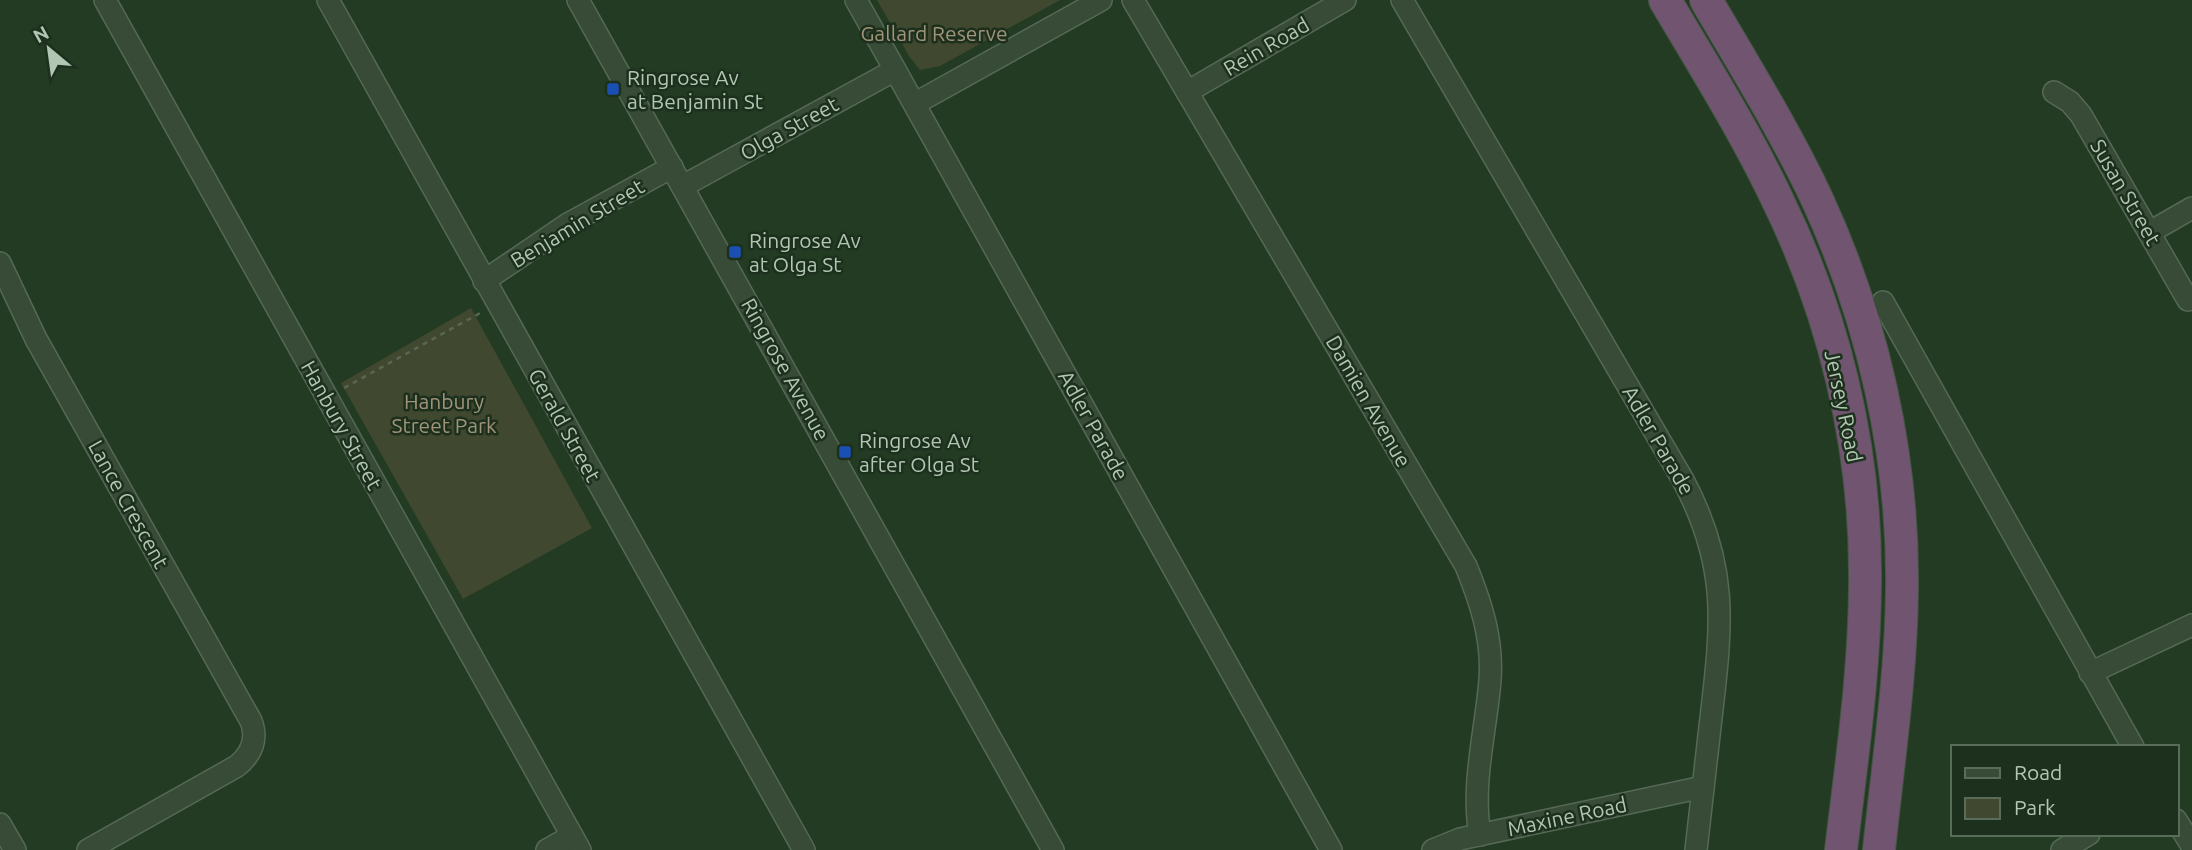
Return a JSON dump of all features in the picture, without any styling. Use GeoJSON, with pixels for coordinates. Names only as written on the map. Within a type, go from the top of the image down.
{"type":"FeatureCollection","features":[{"type":"Feature","properties":{"kind":"highway","name":"Jersey Road"},"geometry":{"type":"LineString","coordinates":[[1665,0],[1781,205],[1818,300],[1844,392],[1860,486],[1865,579],[1861,671],[1841,850]]}},
{"type":"Feature","properties":{"kind":"highway","name":"Jersey Road"},"geometry":{"type":"LineString","coordinates":[[1706,0],[1789,146],[1827,222],[1872,353],[1885,415],[1898,497],[1902,590],[1900,642],[1879,850]]}},
{"type":"Feature","properties":{"kind":"street","name":"Hanbury Street"},"geometry":{"type":"LineString","coordinates":[[105,0],[576,843]]}},
{"type":"Feature","properties":{"kind":"street","name":"Gerald Street"},"geometry":{"type":"LineString","coordinates":[[328,0],[804,850]]}},
{"type":"Feature","properties":{"kind":"street","name":"Ringrose Avenue"},"geometry":{"type":"LineString","coordinates":[[578,0],[1053,850]]}},
{"type":"Feature","properties":{"kind":"street","name":"Adler Parade"},"geometry":{"type":"LineString","coordinates":[[856,0],[916,103],[1331,850]]}},
{"type":"Feature","properties":{"kind":"street"},"geometry":{"type":"LineString","coordinates":[[916,103],[1101,0]]}},
{"type":"Feature","properties":{"kind":"street","name":"Damien Avenue"},"geometry":{"type":"LineString","coordinates":[[1133,0],[1466,566],[1485,618],[1490,665],[1476,807],[1480,835]]}},
{"type":"Feature","properties":{"kind":"street","name":"Rein Road"},"geometry":{"type":"LineString","coordinates":[[1187,92],[1345,0]]}},
{"type":"Feature","properties":{"kind":"street","name":"Adler Parade"},"geometry":{"type":"LineString","coordinates":[[1402,0],[1676,468],[1698,511],[1717,575],[1721,620],[1696,850]]}},
{"type":"Feature","properties":{"kind":"street","name":"Olga Street"},"geometry":{"type":"LineString","coordinates":[[683,186],[895,70]]}},
{"type":"Feature","properties":{"kind":"street","name":"Susan Street"},"geometry":{"type":"LineString","coordinates":[[2054,92],[2070,102],[2081,115],[2188,300]]}},
{"type":"Feature","properties":{"kind":"street","name":"Benjamin Street"},"geometry":{"type":"LineString","coordinates":[[484,281],[568,224],[672,167]]}},
{"type":"Feature","properties":{"kind":"street"},"geometry":{"type":"LineString","coordinates":[[2150,232],[2192,208]]}},
{"type":"Feature","properties":{"kind":"street","name":"Lance Crescent"},"geometry":{"type":"LineString","coordinates":[[0,263],[36,339],[251,721],[261,747],[237,766],[88,850]]}},
{"type":"Feature","properties":{"kind":"street"},"geometry":{"type":"LineString","coordinates":[[1883,302],[2132,745]]}},
{"type":"Feature","properties":{"kind":"street"},"geometry":{"type":"LineString","coordinates":[[2090,673],[2192,625]]}},
{"type":"Feature","properties":{"kind":"street","name":"Maxine Road"},"geometry":{"type":"LineString","coordinates":[[1433,850],[1453,841],[1703,787]]}},
{"type":"Feature","properties":{"kind":"street"},"geometry":{"type":"LineString","coordinates":[[2178,823],[2192,846]]}},
{"type":"Feature","properties":{"kind":"street"},"geometry":{"type":"LineString","coordinates":[[0,824],[15,850]]}},
{"type":"Feature","properties":{"kind":"street"},"geometry":{"type":"LineString","coordinates":[[2062,850],[2086,836]]}},
{"type":"Feature","properties":{"kind":"street"},"geometry":{"type":"LineString","coordinates":[[547,850],[576,843]]}},
{"type":"Feature","properties":{"kind":"path"},"geometry":{"type":"LineString","coordinates":[[326,398],[497,303]]}},
{"type":"Feature","properties":{"kind":"green space","name":"Gallard Reserve"},"geometry":{"type":"Polygon","coordinates":[[[877,0],[1060,0],[940,66],[920,70],[877,0]]]}},
{"type":"Feature","properties":{"kind":"green space","name":"Hanbury Street Park"},"geometry":{"type":"Polygon","coordinates":[[[471,308],[592,528],[463,599],[341,383],[471,308]]]}},
{"type":"Feature","properties":{"kind":"place","name":"Ringrose Av at Benjamin St"},"geometry":{"type":"Point","coordinates":[613,89]}},
{"type":"Feature","properties":{"kind":"place","name":"Ringrose Av at Olga St"},"geometry":{"type":"Point","coordinates":[735,252]}},
{"type":"Feature","properties":{"kind":"place","name":"Ringrose Av after Olga St"},"geometry":{"type":"Point","coordinates":[845,452]}}]}
